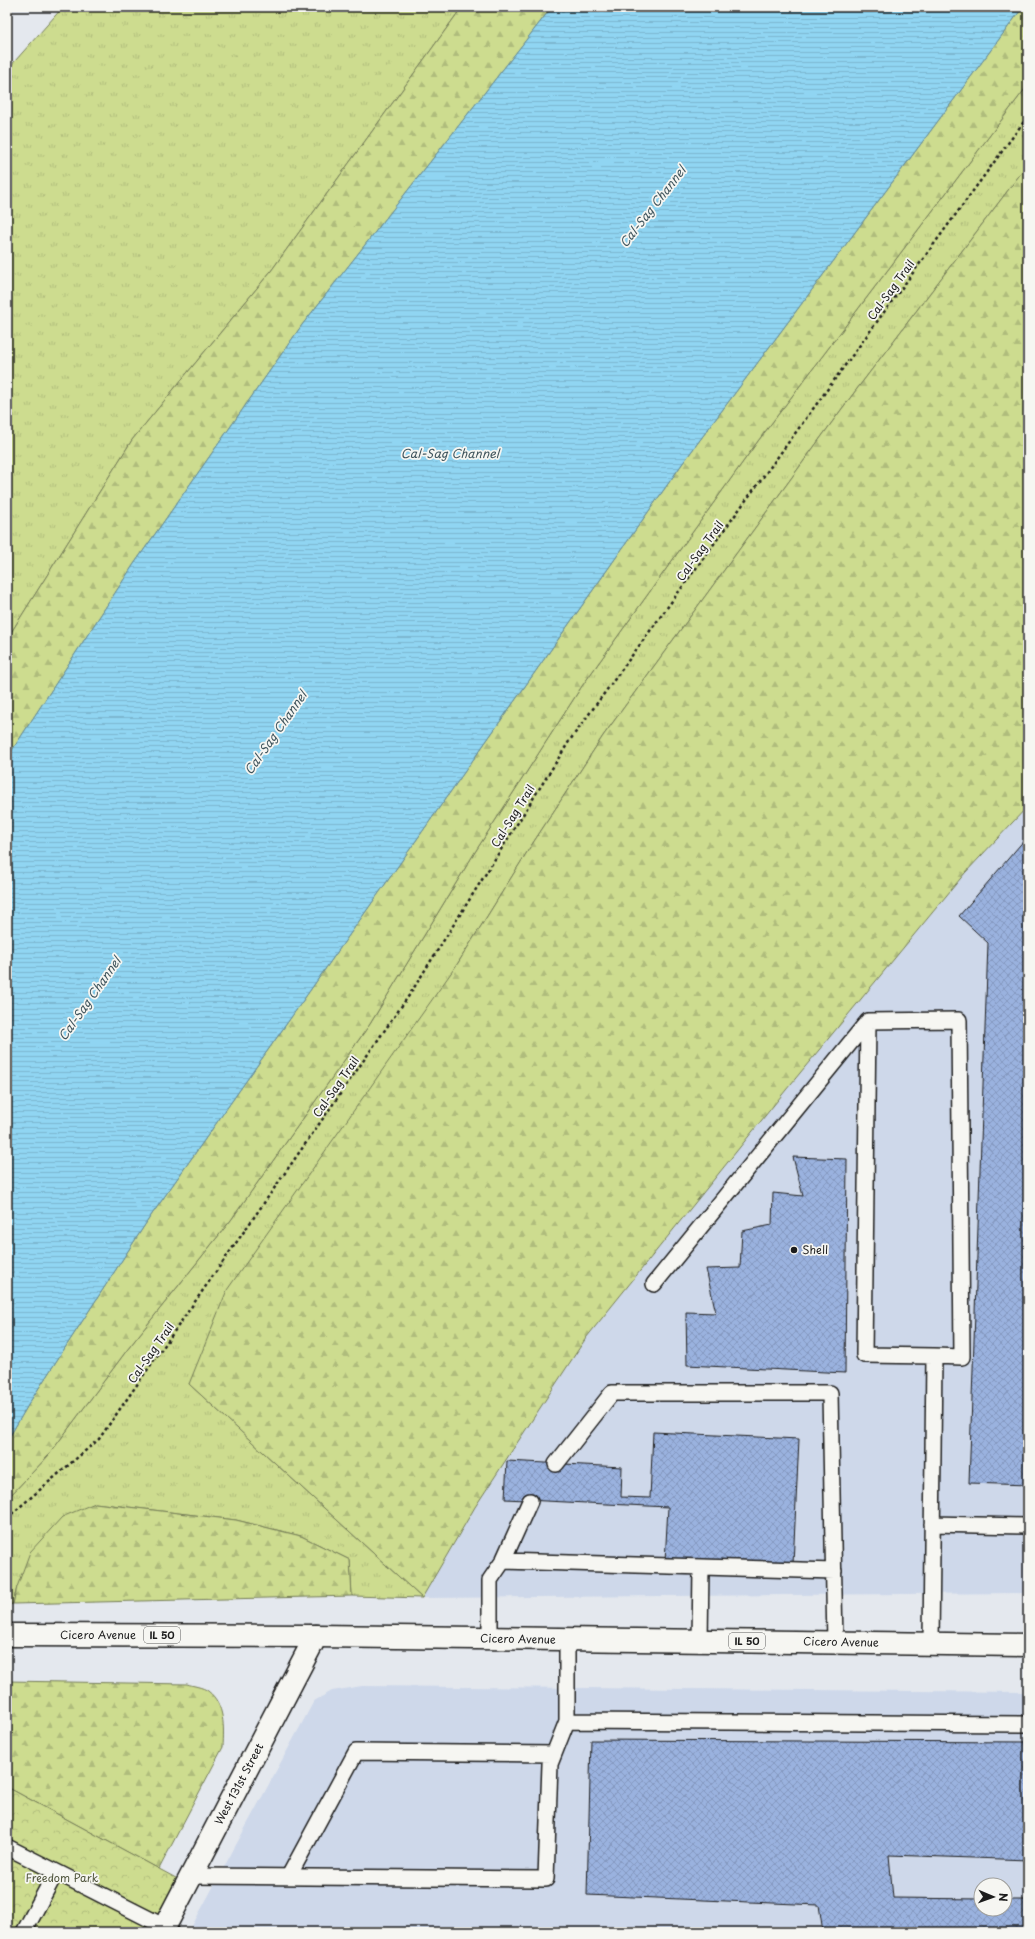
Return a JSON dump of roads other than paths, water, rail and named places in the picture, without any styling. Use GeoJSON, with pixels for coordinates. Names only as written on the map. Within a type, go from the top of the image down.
{"type":"FeatureCollection","features":[{"type":"Feature","properties":{"kind":"main road","name":"Cicero Avenue"},"geometry":{"type":"LineString","coordinates":[[7,1635],[316,1636],[1028,1645]]}},
{"type":"Feature","properties":{"kind":"main road","name":"West 131st Street"},"geometry":{"type":"LineString","coordinates":[[163,1929],[316,1636]]}},
{"type":"Feature","properties":{"kind":"lane"},"geometry":{"type":"LineString","coordinates":[[959,1020],[962,1357],[864,1355],[868,1021],[959,1020]]}},
{"type":"Feature","properties":{"kind":"lane"},"geometry":{"type":"LineString","coordinates":[[654,1284],[868,1021]]}},
{"type":"Feature","properties":{"kind":"lane"},"geometry":{"type":"LineString","coordinates":[[931,1644],[934,1356]]}},
{"type":"Feature","properties":{"kind":"lane"},"geometry":{"type":"LineString","coordinates":[[556,1464],[612,1393],[830,1393],[836,1642]]}},
{"type":"Feature","properties":{"kind":"lane"},"geometry":{"type":"LineString","coordinates":[[490,1638],[490,1580],[503,1561],[530,1501]]}},
{"type":"Feature","properties":{"kind":"lane"},"geometry":{"type":"LineString","coordinates":[[932,1524],[1028,1526]]}},
{"type":"Feature","properties":{"kind":"lane"},"geometry":{"type":"LineString","coordinates":[[503,1561],[834,1571]]}},
{"type":"Feature","properties":{"kind":"lane"},"geometry":{"type":"LineString","coordinates":[[700,1641],[701,1568]]}},
{"type":"Feature","properties":{"kind":"lane"},"geometry":{"type":"LineString","coordinates":[[191,1876],[546,1879],[550,1764],[567,1720],[567,1639]]}},
{"type":"Feature","properties":{"kind":"lane"},"geometry":{"type":"LineString","coordinates":[[567,1720],[1028,1724]]}},
{"type":"Feature","properties":{"kind":"lane"},"geometry":{"type":"LineString","coordinates":[[289,1876],[356,1752],[553,1754]]}},
{"type":"Feature","properties":{"kind":"lane"},"geometry":{"type":"LineString","coordinates":[[7,1847],[163,1929]]}},
{"type":"Feature","properties":{"kind":"lane"},"geometry":{"type":"LineString","coordinates":[[24,1932],[56,1872]]}},
{"type":"Feature","properties":{"kind":"water","name":"Cal-Sag Channel"},"geometry":{"type":"Polygon","coordinates":[[[552,7],[1023,7],[682,464],[150,1217],[31,1400],[7,1441],[7,758],[134,564],[302,325],[552,7]]]}},
{"type":"Feature","properties":{"kind":"place","name":"Shell"},"geometry":{"type":"Point","coordinates":[794,1250]}},
{"type":"Feature","properties":{"kind":"park label","name":"Freedom Park"},"geometry":{"type":"Point","coordinates":[62,1878]}}]}
